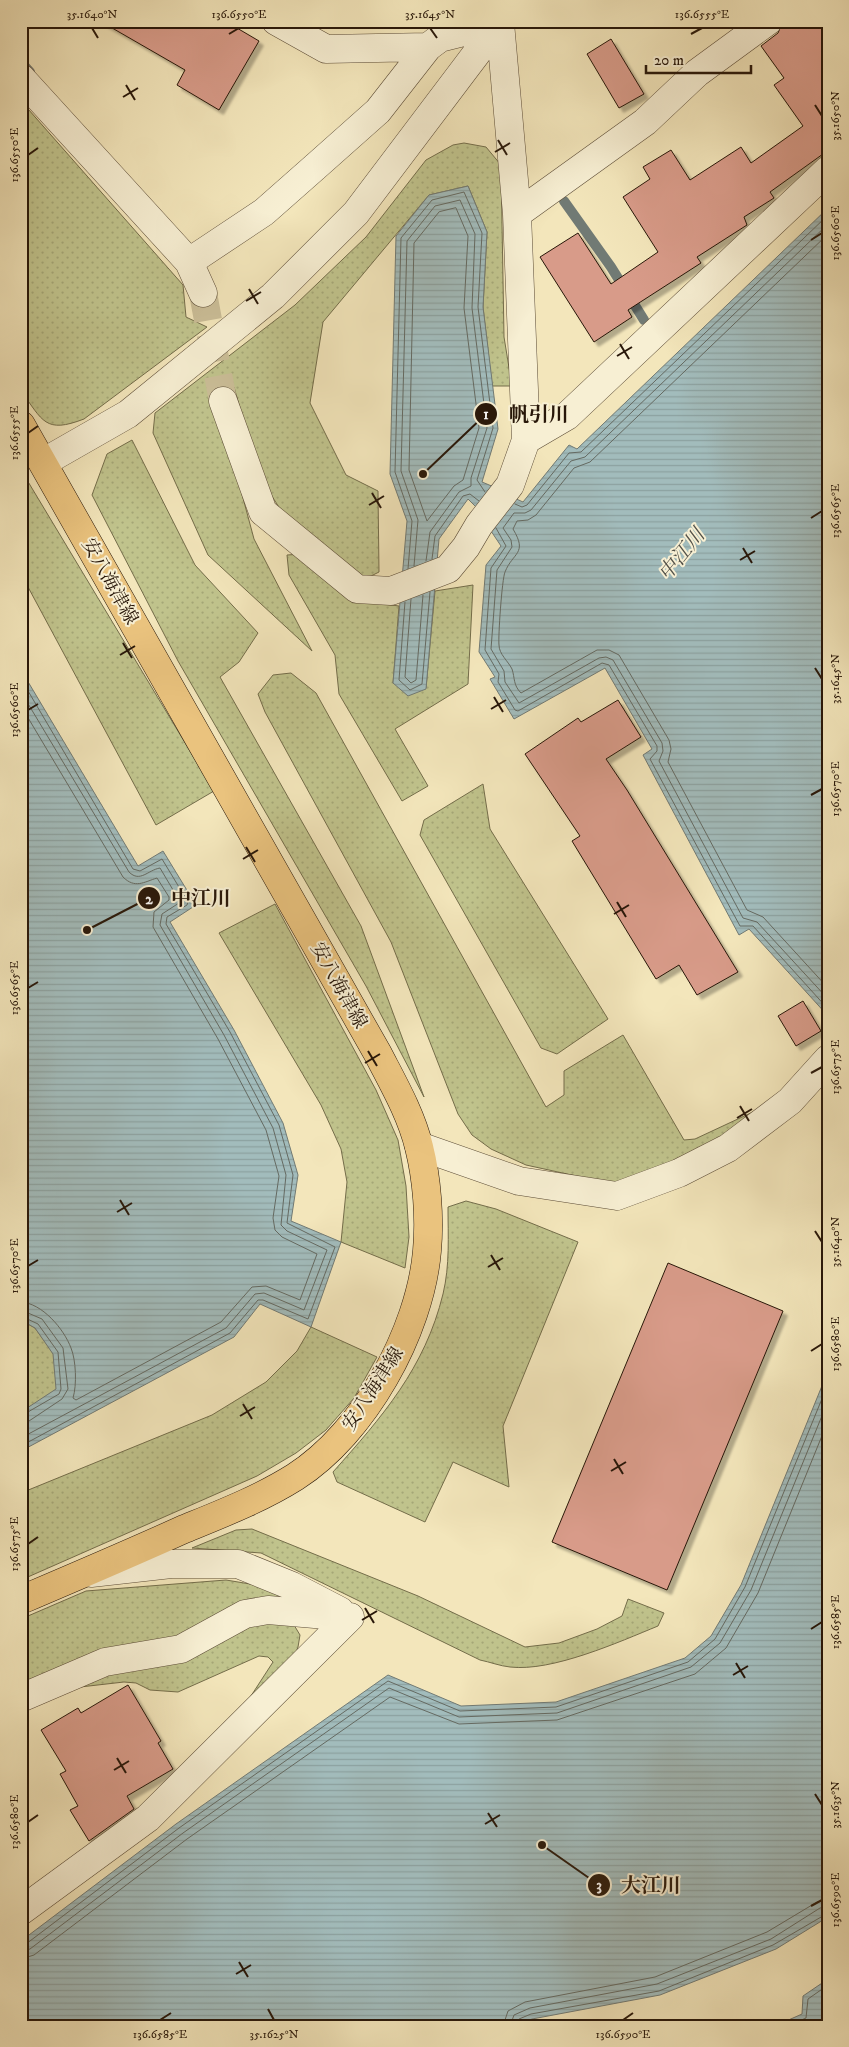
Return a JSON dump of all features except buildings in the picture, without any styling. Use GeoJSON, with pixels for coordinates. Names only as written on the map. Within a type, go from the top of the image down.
{"type":"FeatureCollection","features":[{"type":"Feature","properties":{"kind":"main road","name":"安八海津線"},"geometry":{"type":"LineString","coordinates":[[21,425],[44,462],[378,1054],[402,1101],[419,1146],[427,1198],[427,1251],[419,1295],[404,1338],[384,1378],[362,1412],[333,1447],[296,1476],[252,1501],[21,1600]]}},
{"type":"Feature","properties":{"kind":"street"},"geometry":{"type":"LineString","coordinates":[[276,21],[326,49],[428,47]]}},
{"type":"Feature","properties":{"kind":"street"},"geometry":{"type":"LineString","coordinates":[[517,214],[646,122],[697,73],[768,21]]}},
{"type":"Feature","properties":{"kind":"street"},"geometry":{"type":"LineString","coordinates":[[189,262],[264,212],[378,111],[428,47],[440,38],[500,22]]}},
{"type":"Feature","properties":{"kind":"street"},"geometry":{"type":"LineString","coordinates":[[223,401],[262,512],[357,589],[391,591],[448,570],[510,485],[526,440],[517,214],[500,22]]}},
{"type":"Feature","properties":{"kind":"street"},"geometry":{"type":"LineString","coordinates":[[44,462],[128,414],[274,296],[356,213],[500,22]]}},
{"type":"Feature","properties":{"kind":"street"},"geometry":{"type":"LineString","coordinates":[[21,78],[189,262],[203,293]]}},
{"type":"Feature","properties":{"kind":"street"},"geometry":{"type":"LineString","coordinates":[[526,440],[567,416],[828,170]]}},
{"type":"Feature","properties":{"kind":"street"},"geometry":{"type":"LineString","coordinates":[[419,1146],[519,1181],[617,1196],[679,1174],[728,1148],[790,1101],[828,1059]]}},
{"type":"Feature","properties":{"kind":"street"},"geometry":{"type":"LineString","coordinates":[[79,1575],[171,1564],[238,1564],[292,1586],[350,1617]]}},
{"type":"Feature","properties":{"kind":"street"},"geometry":{"type":"LineString","coordinates":[[21,1698],[105,1662],[181,1649],[245,1614],[268,1610],[350,1617]]}},
{"type":"Feature","properties":{"kind":"street"},"geometry":{"type":"LineString","coordinates":[[21,1911],[148,1818],[350,1617]]}},
{"type":"Feature","properties":{"kind":"green space"},"geometry":{"type":"Polygon","coordinates":[[[21,101],[183,285],[186,317],[207,327],[84,419],[61,425],[53,425],[40,417],[21,391],[21,101]]]}},
{"type":"Feature","properties":{"kind":"green space"},"geometry":{"type":"Polygon","coordinates":[[[464,143],[486,147],[501,165],[504,337],[512,386],[492,386],[483,307],[487,232],[468,186],[429,195],[323,322],[310,403],[346,475],[378,491],[379,572],[363,580],[284,515],[259,476],[234,387],[211,404],[221,416],[254,539],[312,651],[208,555],[153,433],[155,413],[295,305],[366,237],[426,160],[453,145],[464,143]]]}},
{"type":"Feature","properties":{"kind":"green space"},"geometry":{"type":"Polygon","coordinates":[[[132,440],[195,565],[258,633],[239,662],[220,677],[361,926],[424,1097],[366,986],[178,661],[92,495],[107,454],[132,440]]]}},
{"type":"Feature","properties":{"kind":"green space"},"geometry":{"type":"Polygon","coordinates":[[[21,470],[214,791],[156,825],[21,574],[21,470]]]}},
{"type":"Feature","properties":{"kind":"green space"},"geometry":{"type":"Polygon","coordinates":[[[303,554],[353,600],[399,606],[393,683],[426,688],[435,591],[473,585],[468,684],[395,729],[428,786],[402,801],[339,694],[335,655],[289,575],[287,555],[303,554]]]}},
{"type":"Feature","properties":{"kind":"green space"},"geometry":{"type":"Polygon","coordinates":[[[291,673],[316,693],[546,1107],[564,1095],[564,1071],[623,1035],[684,1140],[695,1139],[755,1111],[757,1117],[677,1166],[613,1184],[526,1165],[491,1149],[472,1135],[458,1114],[391,942],[265,712],[258,694],[273,675],[291,673]]]}},
{"type":"Feature","properties":{"kind":"green space"},"geometry":{"type":"Polygon","coordinates":[[[483,784],[490,829],[608,1019],[557,1054],[541,1048],[420,835],[424,820],[483,784]]]}},
{"type":"Feature","properties":{"kind":"green space"},"geometry":{"type":"Polygon","coordinates":[[[275,904],[376,1090],[398,1140],[406,1186],[409,1237],[405,1268],[341,1242],[347,1182],[341,1149],[321,1105],[219,933],[275,904]]]}},
{"type":"Feature","properties":{"kind":"green space"},"geometry":{"type":"Polygon","coordinates":[[[466,1201],[496,1209],[578,1242],[503,1426],[509,1487],[453,1462],[425,1522],[337,1482],[333,1472],[385,1411],[400,1390],[425,1345],[435,1321],[447,1272],[448,1207],[466,1201]]]}},
{"type":"Feature","properties":{"kind":"green space"},"geometry":{"type":"Polygon","coordinates":[[[21,1320],[35,1328],[54,1354],[57,1390],[21,1412],[21,1320]]]}},
{"type":"Feature","properties":{"kind":"green space"},"geometry":{"type":"Polygon","coordinates":[[[311,1327],[377,1357],[354,1398],[326,1430],[296,1453],[257,1476],[21,1580],[21,1493],[212,1415],[266,1382],[297,1351],[311,1327]]]}},
{"type":"Feature","properties":{"kind":"green space"},"geometry":{"type":"Polygon","coordinates":[[[252,1529],[418,1596],[525,1647],[559,1643],[597,1629],[622,1616],[628,1599],[664,1613],[658,1626],[585,1654],[545,1665],[527,1667],[502,1666],[480,1660],[261,1553],[192,1548],[236,1530],[252,1529]]]}},
{"type":"Feature","properties":{"kind":"green space"},"geometry":{"type":"Polygon","coordinates":[[[226,1580],[262,1586],[292,1603],[177,1644],[21,1690],[21,1619],[86,1591],[226,1580]]]}},
{"type":"Feature","properties":{"kind":"green space"},"geometry":{"type":"Polygon","coordinates":[[[270,1621],[294,1625],[300,1635],[298,1647],[289,1671],[249,1699],[273,1662],[268,1657],[259,1656],[178,1692],[150,1690],[136,1683],[124,1682],[80,1687],[110,1668],[246,1625],[270,1621]]]}},
{"type":"Feature","properties":{"kind":"water"},"geometry":{"type":"Polygon","coordinates":[[[468,186],[487,232],[483,307],[498,429],[482,482],[494,487],[480,511],[468,499],[439,539],[426,689],[408,696],[393,683],[407,521],[390,474],[396,236],[429,195],[468,186]]]}},
{"type":"Feature","properties":{"kind":"water"},"geometry":{"type":"Polygon","coordinates":[[[828,208],[828,1016],[749,929],[739,935],[643,755],[652,749],[605,668],[514,719],[490,679],[495,677],[479,652],[486,565],[501,546],[489,528],[512,497],[523,502],[569,445],[577,449],[828,208]]]}},
{"type":"Feature","properties":{"kind":"water"},"geometry":{"type":"Polygon","coordinates":[[[21,670],[138,866],[163,851],[196,905],[170,922],[234,1030],[283,1123],[298,1175],[291,1221],[341,1242],[311,1327],[260,1304],[234,1337],[21,1451],[21,1412],[56,1389],[53,1354],[35,1328],[21,1320],[21,670]]]}},
{"type":"Feature","properties":{"kind":"water"},"geometry":{"type":"Polygon","coordinates":[[[828,1371],[828,1917],[776,1949],[660,1995],[532,2019],[516,2026],[21,2026],[21,1941],[176,1824],[388,1675],[461,1706],[556,1702],[685,1658],[711,1636],[741,1585],[828,1371]]]}},
{"type":"Feature","properties":{"kind":"water"},"geometry":{"type":"Polygon","coordinates":[[[828,1979],[828,2026],[775,2026],[802,2014],[803,1996],[828,1979]]]}},
{"type":"Feature","properties":{"kind":"waterway"},"geometry":{"type":"LineString","coordinates":[[21,62],[30,72]]}},
{"type":"Feature","properties":{"kind":"waterway"},"geometry":{"type":"LineString","coordinates":[[564,201],[611,267],[644,320]]}},
{"type":"Feature","properties":{"kind":"tunnel"},"geometry":{"type":"LineString","coordinates":[[203,293],[223,401]]}},
{"type":"Feature","properties":{"kind":"place","name":"帆引川"},"geometry":{"type":"Point","coordinates":[423,474]}},
{"type":"Feature","properties":{"kind":"place","name":"中江川"},"geometry":{"type":"Point","coordinates":[87,930]}},
{"type":"Feature","properties":{"kind":"place","name":"大江川"},"geometry":{"type":"Point","coordinates":[542,1845]}}]}
